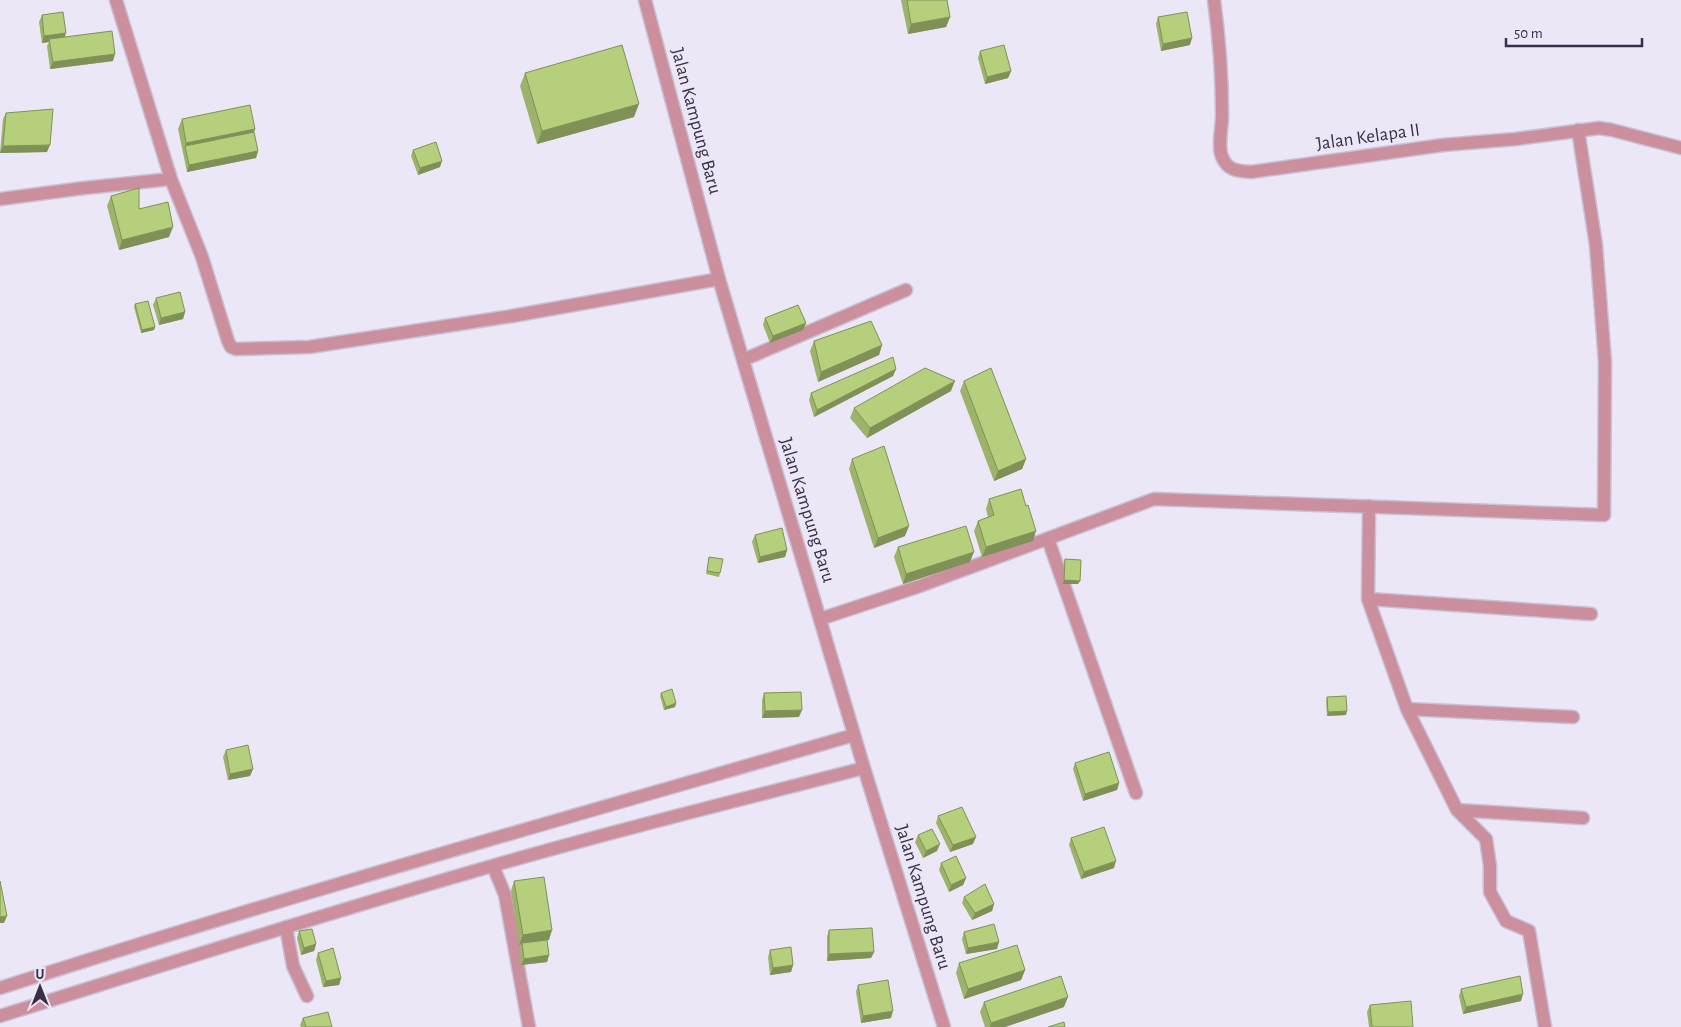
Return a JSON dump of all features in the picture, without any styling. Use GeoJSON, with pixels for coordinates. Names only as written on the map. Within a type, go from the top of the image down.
{"type":"FeatureCollection","features":[{"type":"Feature","properties":{"kind":"street"},"geometry":{"type":"LineString","coordinates":[[116,0],[172,179],[202,257],[231,347],[241,350],[309,348],[512,316],[719,279]]}},
{"type":"Feature","properties":{"kind":"street","name":"Jalan Kampung Baru"},"geometry":{"type":"LineString","coordinates":[[645,0],[719,279],[854,735],[944,1027]]}},
{"type":"Feature","properties":{"kind":"street","name":"Jalan Kelapa II"},"geometry":{"type":"LineString","coordinates":[[1214,0],[1221,68],[1223,122],[1220,147],[1227,166],[1235,171],[1251,172],[1443,145],[1516,139],[1599,128],[1681,148]]}},
{"type":"Feature","properties":{"kind":"street"},"geometry":{"type":"LineString","coordinates":[[820,619],[920,586],[1154,499],[1604,515],[1605,362],[1596,245],[1578,130]]}},
{"type":"Feature","properties":{"kind":"street"},"geometry":{"type":"LineString","coordinates":[[0,199],[172,179]]}},
{"type":"Feature","properties":{"kind":"street"},"geometry":{"type":"LineString","coordinates":[[743,360],[906,290]]}},
{"type":"Feature","properties":{"kind":"street"},"geometry":{"type":"LineString","coordinates":[[1369,506],[1368,599],[1407,709],[1457,810],[1486,839],[1490,866],[1490,892],[1506,921],[1529,931],[1545,1027]]}},
{"type":"Feature","properties":{"kind":"street"},"geometry":{"type":"LineString","coordinates":[[1048,538],[1136,793]]}},
{"type":"Feature","properties":{"kind":"street"},"geometry":{"type":"LineString","coordinates":[[1368,599],[1591,614]]}},
{"type":"Feature","properties":{"kind":"street"},"geometry":{"type":"LineString","coordinates":[[1407,709],[1573,718]]}},
{"type":"Feature","properties":{"kind":"street"},"geometry":{"type":"LineString","coordinates":[[0,988],[130,946],[467,846],[854,735]]}},
{"type":"Feature","properties":{"kind":"street"},"geometry":{"type":"LineString","coordinates":[[0,1016],[286,927],[493,866],[612,833],[864,768]]}},
{"type":"Feature","properties":{"kind":"street"},"geometry":{"type":"LineString","coordinates":[[1457,810],[1583,818]]}},
{"type":"Feature","properties":{"kind":"street"},"geometry":{"type":"LineString","coordinates":[[493,866],[505,895],[529,1027]]}},
{"type":"Feature","properties":{"kind":"street"},"geometry":{"type":"LineString","coordinates":[[286,927],[293,966],[307,996]]}},
{"type":"Feature","properties":{"kind":"building"},"geometry":{"type":"Polygon","coordinates":[[[907,0],[947,0],[950,17],[911,24],[907,0]]]}},
{"type":"Feature","properties":{"kind":"building"},"geometry":{"type":"Polygon","coordinates":[[[63,12],[66,33],[44,36],[42,15],[63,12]]]}},
{"type":"Feature","properties":{"kind":"building"},"geometry":{"type":"Polygon","coordinates":[[[1187,12],[1192,38],[1163,44],[1158,17],[1187,12]]]}},
{"type":"Feature","properties":{"kind":"building"},"geometry":{"type":"Polygon","coordinates":[[[112,31],[115,54],[53,62],[49,39],[112,31]]]}},
{"type":"Feature","properties":{"kind":"building"},"geometry":{"type":"Polygon","coordinates":[[[622,45],[639,104],[542,131],[525,73],[622,45]]]}},
{"type":"Feature","properties":{"kind":"building"},"geometry":{"type":"Polygon","coordinates":[[[1004,45],[1011,71],[987,77],[980,51],[1004,45]]]}},
{"type":"Feature","properties":{"kind":"building"},"geometry":{"type":"Polygon","coordinates":[[[250,105],[255,129],[186,143],[182,119],[250,105]]]}},
{"type":"Feature","properties":{"kind":"building"},"geometry":{"type":"Polygon","coordinates":[[[53,109],[50,145],[3,146],[6,113],[53,109]]]}},
{"type":"Feature","properties":{"kind":"building"},"geometry":{"type":"Polygon","coordinates":[[[254,132],[258,151],[189,165],[185,146],[254,132]]]}},
{"type":"Feature","properties":{"kind":"building"},"geometry":{"type":"Polygon","coordinates":[[[436,142],[442,161],[420,168],[413,150],[436,142]]]}},
{"type":"Feature","properties":{"kind":"building"},"geometry":{"type":"Polygon","coordinates":[[[139,188],[139,209],[168,202],[173,227],[122,240],[111,196],[139,188]]]}},
{"type":"Feature","properties":{"kind":"building"},"geometry":{"type":"Polygon","coordinates":[[[180,292],[185,312],[161,318],[156,298],[180,292]]]}},
{"type":"Feature","properties":{"kind":"building"},"geometry":{"type":"Polygon","coordinates":[[[148,301],[155,327],[142,330],[135,304],[148,301]]]}},
{"type":"Feature","properties":{"kind":"building"},"geometry":{"type":"Polygon","coordinates":[[[798,305],[806,323],[773,336],[765,318],[798,305]]]}},
{"type":"Feature","properties":{"kind":"building"},"geometry":{"type":"Polygon","coordinates":[[[871,321],[882,345],[821,372],[814,341],[871,321]]]}},
{"type":"Feature","properties":{"kind":"building"},"geometry":{"type":"Polygon","coordinates":[[[893,357],[896,369],[817,410],[811,393],[893,357]]]}},
{"type":"Feature","properties":{"kind":"building"},"geometry":{"type":"Polygon","coordinates":[[[925,368],[955,381],[870,428],[854,408],[925,368]]]}},
{"type":"Feature","properties":{"kind":"building"},"geometry":{"type":"Polygon","coordinates":[[[991,368],[1026,459],[998,471],[964,381],[991,368]]]}},
{"type":"Feature","properties":{"kind":"building"},"geometry":{"type":"Polygon","coordinates":[[[884,446],[909,526],[878,538],[852,459],[884,446]]]}},
{"type":"Feature","properties":{"kind":"building"},"geometry":{"type":"Polygon","coordinates":[[[1021,489],[1036,531],[986,547],[978,521],[994,515],[989,499],[1021,489]]]}},
{"type":"Feature","properties":{"kind":"building"},"geometry":{"type":"Polygon","coordinates":[[[966,526],[974,552],[906,574],[898,547],[966,526]]]}},
{"type":"Feature","properties":{"kind":"building"},"geometry":{"type":"Polygon","coordinates":[[[782,528],[787,550],[760,557],[755,535],[782,528]]]}},
{"type":"Feature","properties":{"kind":"building"},"geometry":{"type":"Polygon","coordinates":[[[709,557],[723,559],[720,573],[707,571],[709,557]]]}},
{"type":"Feature","properties":{"kind":"building"},"geometry":{"type":"Polygon","coordinates":[[[1065,559],[1081,560],[1080,581],[1064,580],[1065,559]]]}},
{"type":"Feature","properties":{"kind":"building"},"geometry":{"type":"Polygon","coordinates":[[[672,689],[676,703],[666,707],[661,693],[672,689]]]}},
{"type":"Feature","properties":{"kind":"building"},"geometry":{"type":"Polygon","coordinates":[[[801,692],[802,710],[765,711],[764,693],[801,692]]]}},
{"type":"Feature","properties":{"kind":"building"},"geometry":{"type":"Polygon","coordinates":[[[1346,696],[1347,711],[1328,712],[1327,697],[1346,696]]]}},
{"type":"Feature","properties":{"kind":"building"},"geometry":{"type":"Polygon","coordinates":[[[248,745],[253,769],[230,774],[226,750],[248,745]]]}},
{"type":"Feature","properties":{"kind":"building"},"geometry":{"type":"Polygon","coordinates":[[[1109,752],[1119,783],[1085,794],[1075,763],[1109,752]]]}},
{"type":"Feature","properties":{"kind":"building"},"geometry":{"type":"Polygon","coordinates":[[[962,807],[976,837],[953,845],[938,816],[962,807]]]}},
{"type":"Feature","properties":{"kind":"building"},"geometry":{"type":"Polygon","coordinates":[[[1104,827],[1116,861],[1084,872],[1071,838],[1104,827]]]}},
{"type":"Feature","properties":{"kind":"building"},"geometry":{"type":"Polygon","coordinates":[[[932,829],[940,844],[926,851],[918,835],[932,829]]]}},
{"type":"Feature","properties":{"kind":"building"},"geometry":{"type":"Polygon","coordinates":[[[956,856],[966,878],[951,885],[941,863],[956,856]]]}},
{"type":"Feature","properties":{"kind":"building"},"geometry":{"type":"Polygon","coordinates":[[[544,877],[552,930],[523,935],[514,881],[544,877]]]}},
{"type":"Feature","properties":{"kind":"building"},"geometry":{"type":"Polygon","coordinates":[[[0,881],[7,916],[0,917],[0,881]]]}},
{"type":"Feature","properties":{"kind":"building"},"geometry":{"type":"Polygon","coordinates":[[[985,884],[994,904],[975,913],[964,897],[985,884]]]}},
{"type":"Feature","properties":{"kind":"building"},"geometry":{"type":"Polygon","coordinates":[[[994,924],[999,942],[968,948],[964,932],[994,924]]]}},
{"type":"Feature","properties":{"kind":"building"},"geometry":{"type":"Polygon","coordinates":[[[872,928],[874,952],[829,954],[829,930],[872,928]]]}},
{"type":"Feature","properties":{"kind":"building"},"geometry":{"type":"Polygon","coordinates":[[[312,929],[316,944],[304,948],[299,931],[312,929]]]}},
{"type":"Feature","properties":{"kind":"building"},"geometry":{"type":"Polygon","coordinates":[[[547,940],[549,955],[524,959],[522,943],[547,940]]]}},
{"type":"Feature","properties":{"kind":"building"},"geometry":{"type":"Polygon","coordinates":[[[1017,945],[1025,970],[968,989],[959,963],[1017,945]]]}},
{"type":"Feature","properties":{"kind":"building"},"geometry":{"type":"Polygon","coordinates":[[[791,947],[793,965],[773,968],[770,950],[791,947]]]}},
{"type":"Feature","properties":{"kind":"building"},"geometry":{"type":"Polygon","coordinates":[[[333,948],[341,978],[326,981],[318,953],[333,948]]]}},
{"type":"Feature","properties":{"kind":"building"},"geometry":{"type":"Polygon","coordinates":[[[1061,976],[1068,997],[991,1023],[984,1002],[1061,976]]]}},
{"type":"Feature","properties":{"kind":"building"},"geometry":{"type":"Polygon","coordinates":[[[1520,976],[1523,994],[1466,1007],[1461,989],[1520,976]]]}},
{"type":"Feature","properties":{"kind":"building"},"geometry":{"type":"Polygon","coordinates":[[[888,980],[893,1011],[863,1016],[858,985],[888,980]]]}},
{"type":"Feature","properties":{"kind":"building"},"geometry":{"type":"Polygon","coordinates":[[[1411,1001],[1413,1027],[1372,1027],[1370,1005],[1411,1001]]]}},
{"type":"Feature","properties":{"kind":"building"},"geometry":{"type":"Polygon","coordinates":[[[328,1012],[332,1027],[306,1027],[303,1018],[328,1012]]]}},
{"type":"Feature","properties":{"kind":"building"},"geometry":{"type":"Polygon","coordinates":[[[1064,1022],[1065,1027],[1048,1027],[1064,1022]]]}}]}
